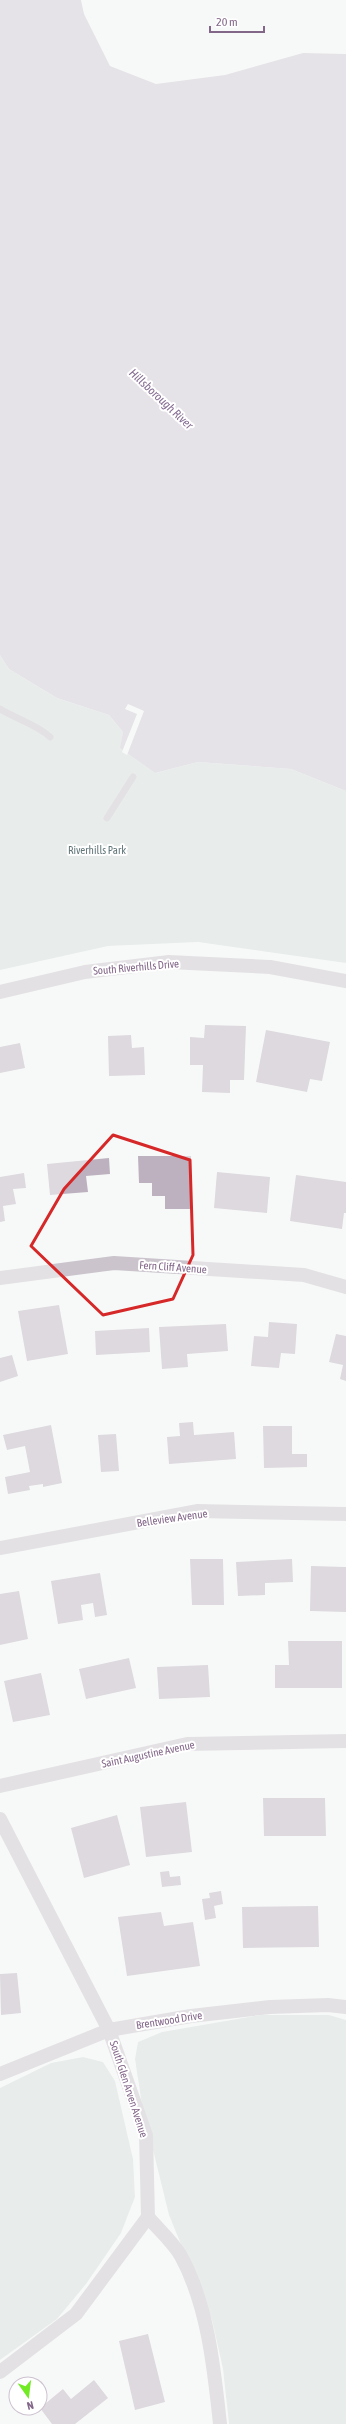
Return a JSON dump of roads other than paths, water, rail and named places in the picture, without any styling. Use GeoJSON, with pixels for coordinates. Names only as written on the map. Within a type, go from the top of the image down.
{"type":"FeatureCollection","features":[{"type":"Feature","properties":{"kind":"street","name":"South Riverhills Drive"},"geometry":{"type":"LineString","coordinates":[[0,992],[85,972],[169,962],[270,967],[346,981]]}},
{"type":"Feature","properties":{"kind":"street","name":"Fern Cliff Avenue"},"geometry":{"type":"LineString","coordinates":[[0,1278],[114,1262],[304,1275],[346,1287]]}},
{"type":"Feature","properties":{"kind":"street","name":"Belleview Avenue"},"geometry":{"type":"LineString","coordinates":[[0,1548],[198,1511],[346,1514]]}},
{"type":"Feature","properties":{"kind":"street","name":"Saint Augustine Avenue"},"geometry":{"type":"LineString","coordinates":[[0,1786],[187,1744],[346,1741]]}},
{"type":"Feature","properties":{"kind":"street","name":"South Glen Arven Avenue"},"geometry":{"type":"LineString","coordinates":[[0,1819],[109,2030],[146,2134],[148,2217]]}},
{"type":"Feature","properties":{"kind":"street","name":"Brentwood Drive"},"geometry":{"type":"LineString","coordinates":[[0,2074],[109,2030],[191,2016],[270,2007],[328,2005],[346,2007]]}},
{"type":"Feature","properties":{"kind":"street"},"geometry":{"type":"LineString","coordinates":[[0,2372],[76,2314],[148,2217],[180,2255],[199,2299],[215,2376],[220,2424]]}},
{"type":"Feature","properties":{"kind":"lane"},"geometry":{"type":"LineString","coordinates":[[0,709],[17,719],[43,730],[50,737]]}},
{"type":"Feature","properties":{"kind":"lane"},"geometry":{"type":"LineString","coordinates":[[107,818],[133,777]]}},
{"type":"Feature","properties":{"kind":"water","name":"Hillsborough River"},"geometry":{"type":"Polygon","coordinates":[[[0,0],[81,0],[84,14],[110,66],[156,84],[225,75],[303,53],[346,54],[346,791],[291,769],[198,762],[155,773],[120,748],[123,732],[109,715],[57,698],[9,669],[0,655],[0,0]]]}},
{"type":"Feature","properties":{"kind":"park label","name":"Riverhills Park"},"geometry":{"type":"Point","coordinates":[97,850]}}]}
